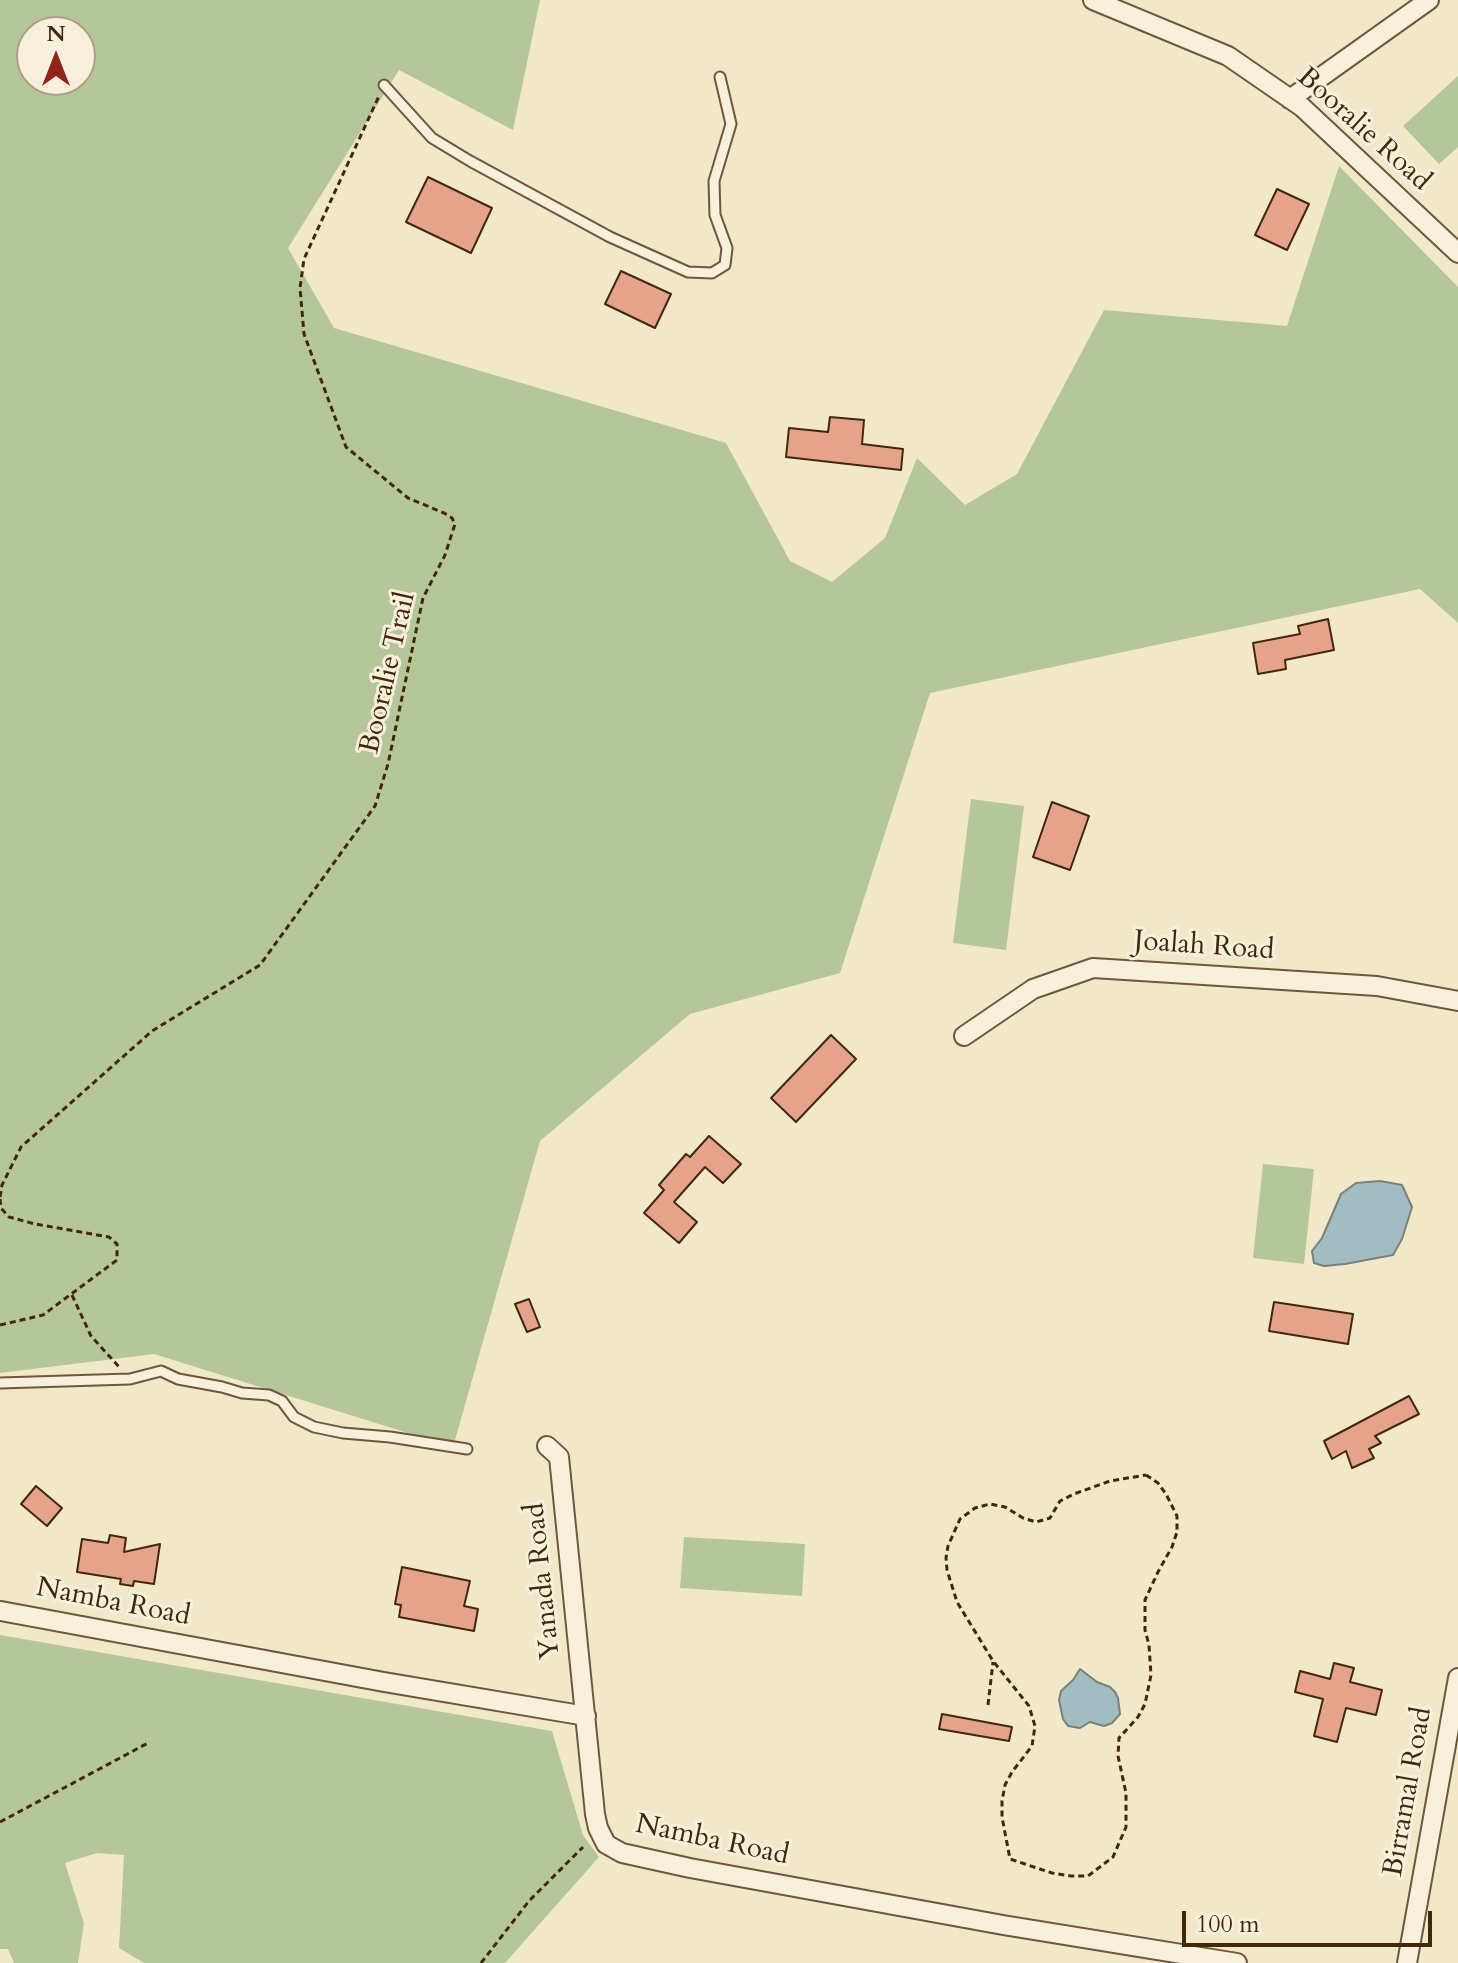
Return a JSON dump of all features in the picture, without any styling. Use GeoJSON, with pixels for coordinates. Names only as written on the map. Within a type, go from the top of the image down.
{"type":"FeatureCollection","features":[{"type":"Feature","properties":{"kind":"street","name":"Booralie Road"},"geometry":{"type":"LineString","coordinates":[[1093,0],[1228,56],[1302,107],[1458,253]]}},
{"type":"Feature","properties":{"kind":"street"},"geometry":{"type":"LineString","coordinates":[[1290,99],[1429,0]]}},
{"type":"Feature","properties":{"kind":"street","name":"Joalah Road"},"geometry":{"type":"LineString","coordinates":[[964,1036],[1033,989],[1093,968],[1377,986],[1458,1001]]}},
{"type":"Feature","properties":{"kind":"street","name":"Yanada Road"},"geometry":{"type":"LineString","coordinates":[[547,1446],[559,1457],[586,1716]]}},
{"type":"Feature","properties":{"kind":"street","name":"Namba Road"},"geometry":{"type":"LineString","coordinates":[[1,1611],[586,1716],[598,1828],[606,1844],[622,1853],[987,1922],[1237,1963]]}},
{"type":"Feature","properties":{"kind":"street","name":"Birramal Road"},"geometry":{"type":"LineString","coordinates":[[1407,1963],[1458,1678]]}},
{"type":"Feature","properties":{"kind":"lane"},"geometry":{"type":"LineString","coordinates":[[384,85],[432,138],[470,161],[610,237],[688,272],[712,273],[725,265],[727,248],[715,215],[714,181],[731,124],[720,77]]}},
{"type":"Feature","properties":{"kind":"lane"},"geometry":{"type":"LineString","coordinates":[[0,1383],[130,1379],[161,1371],[178,1379],[242,1393],[269,1395],[282,1401],[294,1417],[314,1427],[467,1449]]}},
{"type":"Feature","properties":{"kind":"path","name":"Booralie Trail"},"geometry":{"type":"LineString","coordinates":[[0,1325],[43,1315],[117,1260],[117,1244],[109,1237],[35,1224],[9,1217],[1,1208],[2,1185],[21,1147],[152,1031],[260,965],[375,806],[388,764],[423,598],[445,555],[455,524],[444,513],[408,498],[346,447],[304,334],[300,288],[304,259],[384,85]]}},
{"type":"Feature","properties":{"kind":"path"},"geometry":{"type":"LineString","coordinates":[[72,1295],[91,1336],[130,1379]]}},
{"type":"Feature","properties":{"kind":"path"},"geometry":{"type":"LineString","coordinates":[[988,1705],[993,1661],[957,1602],[946,1558],[960,1519],[975,1508],[990,1504],[1005,1507],[1036,1522],[1050,1518],[1060,1501],[1110,1481],[1146,1475],[1158,1483],[1177,1516],[1177,1532],[1145,1600],[1151,1675],[1145,1704],[1119,1738],[1118,1756],[1126,1793],[1126,1827],[1113,1857],[1088,1876],[1052,1873],[1010,1859],[1002,1817],[1005,1785],[1032,1746],[1035,1726],[1029,1706],[993,1661]]}},
{"type":"Feature","properties":{"kind":"path"},"geometry":{"type":"LineString","coordinates":[[0,1822],[148,1743]]}},
{"type":"Feature","properties":{"kind":"path"},"geometry":{"type":"LineString","coordinates":[[481,1963],[529,1901],[583,1847]]}},
{"type":"Feature","properties":{"kind":"green space"},"geometry":{"type":"Polygon","coordinates":[[[0,0],[540,0],[513,130],[399,70],[288,248],[334,328],[726,443],[790,561],[832,582],[885,538],[917,458],[965,505],[1017,474],[1104,310],[1287,326],[1339,166],[1458,287],[1458,623],[1420,589],[930,693],[840,973],[690,1014],[540,1141],[453,1447],[154,1354],[0,1373],[0,0]]]}},
{"type":"Feature","properties":{"kind":"green space"},"geometry":{"type":"Polygon","coordinates":[[[1458,76],[1458,147],[1439,164],[1403,126],[1458,76]]]}},
{"type":"Feature","properties":{"kind":"green space"},"geometry":{"type":"Polygon","coordinates":[[[971,799],[1024,806],[1006,950],[953,943],[971,799]]]}},
{"type":"Feature","properties":{"kind":"green space"},"geometry":{"type":"Polygon","coordinates":[[[1263,1164],[1314,1169],[1304,1264],[1253,1258],[1263,1164]]]}},
{"type":"Feature","properties":{"kind":"green space"},"geometry":{"type":"Polygon","coordinates":[[[684,1537],[805,1544],[802,1596],[680,1588],[684,1537]]]}},
{"type":"Feature","properties":{"kind":"green space"},"geometry":{"type":"Polygon","coordinates":[[[0,1635],[552,1731],[583,1835],[599,1857],[505,1963],[144,1963],[119,1948],[124,1855],[97,1853],[65,1863],[84,1923],[78,1963],[14,1963],[8,1949],[0,1949],[0,1635]]]}},
{"type":"Feature","properties":{"kind":"water"},"geometry":{"type":"Polygon","coordinates":[[[1380,1181],[1402,1185],[1412,1207],[1402,1239],[1393,1255],[1345,1264],[1324,1266],[1314,1263],[1312,1251],[1322,1238],[1341,1194],[1356,1183],[1380,1181]]]}},
{"type":"Feature","properties":{"kind":"water"},"geometry":{"type":"Polygon","coordinates":[[[1080,1669],[1115,1692],[1120,1714],[1112,1723],[1104,1726],[1090,1722],[1080,1728],[1068,1726],[1063,1719],[1059,1700],[1061,1691],[1080,1669]]]}},
{"type":"Feature","properties":{"kind":"building"},"geometry":{"type":"Polygon","coordinates":[[[428,177],[492,208],[471,253],[406,222],[428,177]]]}},
{"type":"Feature","properties":{"kind":"building"},"geometry":{"type":"Polygon","coordinates":[[[1277,189],[1309,204],[1287,250],[1255,235],[1277,189]]]}},
{"type":"Feature","properties":{"kind":"building"},"geometry":{"type":"Polygon","coordinates":[[[621,271],[671,294],[655,328],[605,304],[621,271]]]}},
{"type":"Feature","properties":{"kind":"building"},"geometry":{"type":"Polygon","coordinates":[[[830,417],[864,420],[862,444],[903,449],[901,470],[786,457],[789,428],[828,432],[830,417]]]}},
{"type":"Feature","properties":{"kind":"building"},"geometry":{"type":"Polygon","coordinates":[[[1328,619],[1334,650],[1285,660],[1286,669],[1258,674],[1253,643],[1300,634],[1298,626],[1328,619]]]}},
{"type":"Feature","properties":{"kind":"building"},"geometry":{"type":"Polygon","coordinates":[[[1052,802],[1089,816],[1070,870],[1033,857],[1052,802]]]}},
{"type":"Feature","properties":{"kind":"building"},"geometry":{"type":"Polygon","coordinates":[[[831,1035],[856,1059],[796,1122],[771,1098],[831,1035]]]}},
{"type":"Feature","properties":{"kind":"building"},"geometry":{"type":"Polygon","coordinates":[[[709,1136],[741,1164],[723,1183],[705,1167],[674,1202],[697,1222],[679,1243],[644,1213],[664,1190],[659,1185],[686,1154],[690,1157],[709,1136]]]}},
{"type":"Feature","properties":{"kind":"building"},"geometry":{"type":"Polygon","coordinates":[[[529,1299],[540,1327],[527,1332],[515,1304],[529,1299]]]}},
{"type":"Feature","properties":{"kind":"building"},"geometry":{"type":"Polygon","coordinates":[[[1274,1302],[1353,1314],[1348,1344],[1269,1331],[1274,1302]]]}},
{"type":"Feature","properties":{"kind":"building"},"geometry":{"type":"Polygon","coordinates":[[[1409,1396],[1419,1414],[1375,1436],[1381,1443],[1369,1449],[1374,1458],[1352,1468],[1346,1451],[1332,1459],[1324,1441],[1409,1396]]]}},
{"type":"Feature","properties":{"kind":"building"},"geometry":{"type":"Polygon","coordinates":[[[36,1486],[62,1508],[47,1526],[21,1504],[36,1486]]]}},
{"type":"Feature","properties":{"kind":"building"},"geometry":{"type":"Polygon","coordinates":[[[110,1535],[126,1538],[124,1552],[160,1544],[154,1584],[134,1581],[133,1586],[120,1584],[121,1579],[77,1572],[82,1539],[108,1543],[110,1535]]]}},
{"type":"Feature","properties":{"kind":"building"},"geometry":{"type":"Polygon","coordinates":[[[402,1567],[470,1581],[464,1606],[478,1609],[474,1631],[399,1617],[401,1605],[395,1604],[402,1567]]]}},
{"type":"Feature","properties":{"kind":"building"},"geometry":{"type":"Polygon","coordinates":[[[1334,1663],[1354,1668],[1350,1682],[1382,1690],[1376,1715],[1346,1708],[1337,1742],[1314,1736],[1323,1699],[1295,1692],[1300,1671],[1330,1679],[1334,1663]]]}},
{"type":"Feature","properties":{"kind":"building"},"geometry":{"type":"Polygon","coordinates":[[[942,1714],[1012,1727],[1009,1741],[939,1729],[942,1714]]]}}]}
